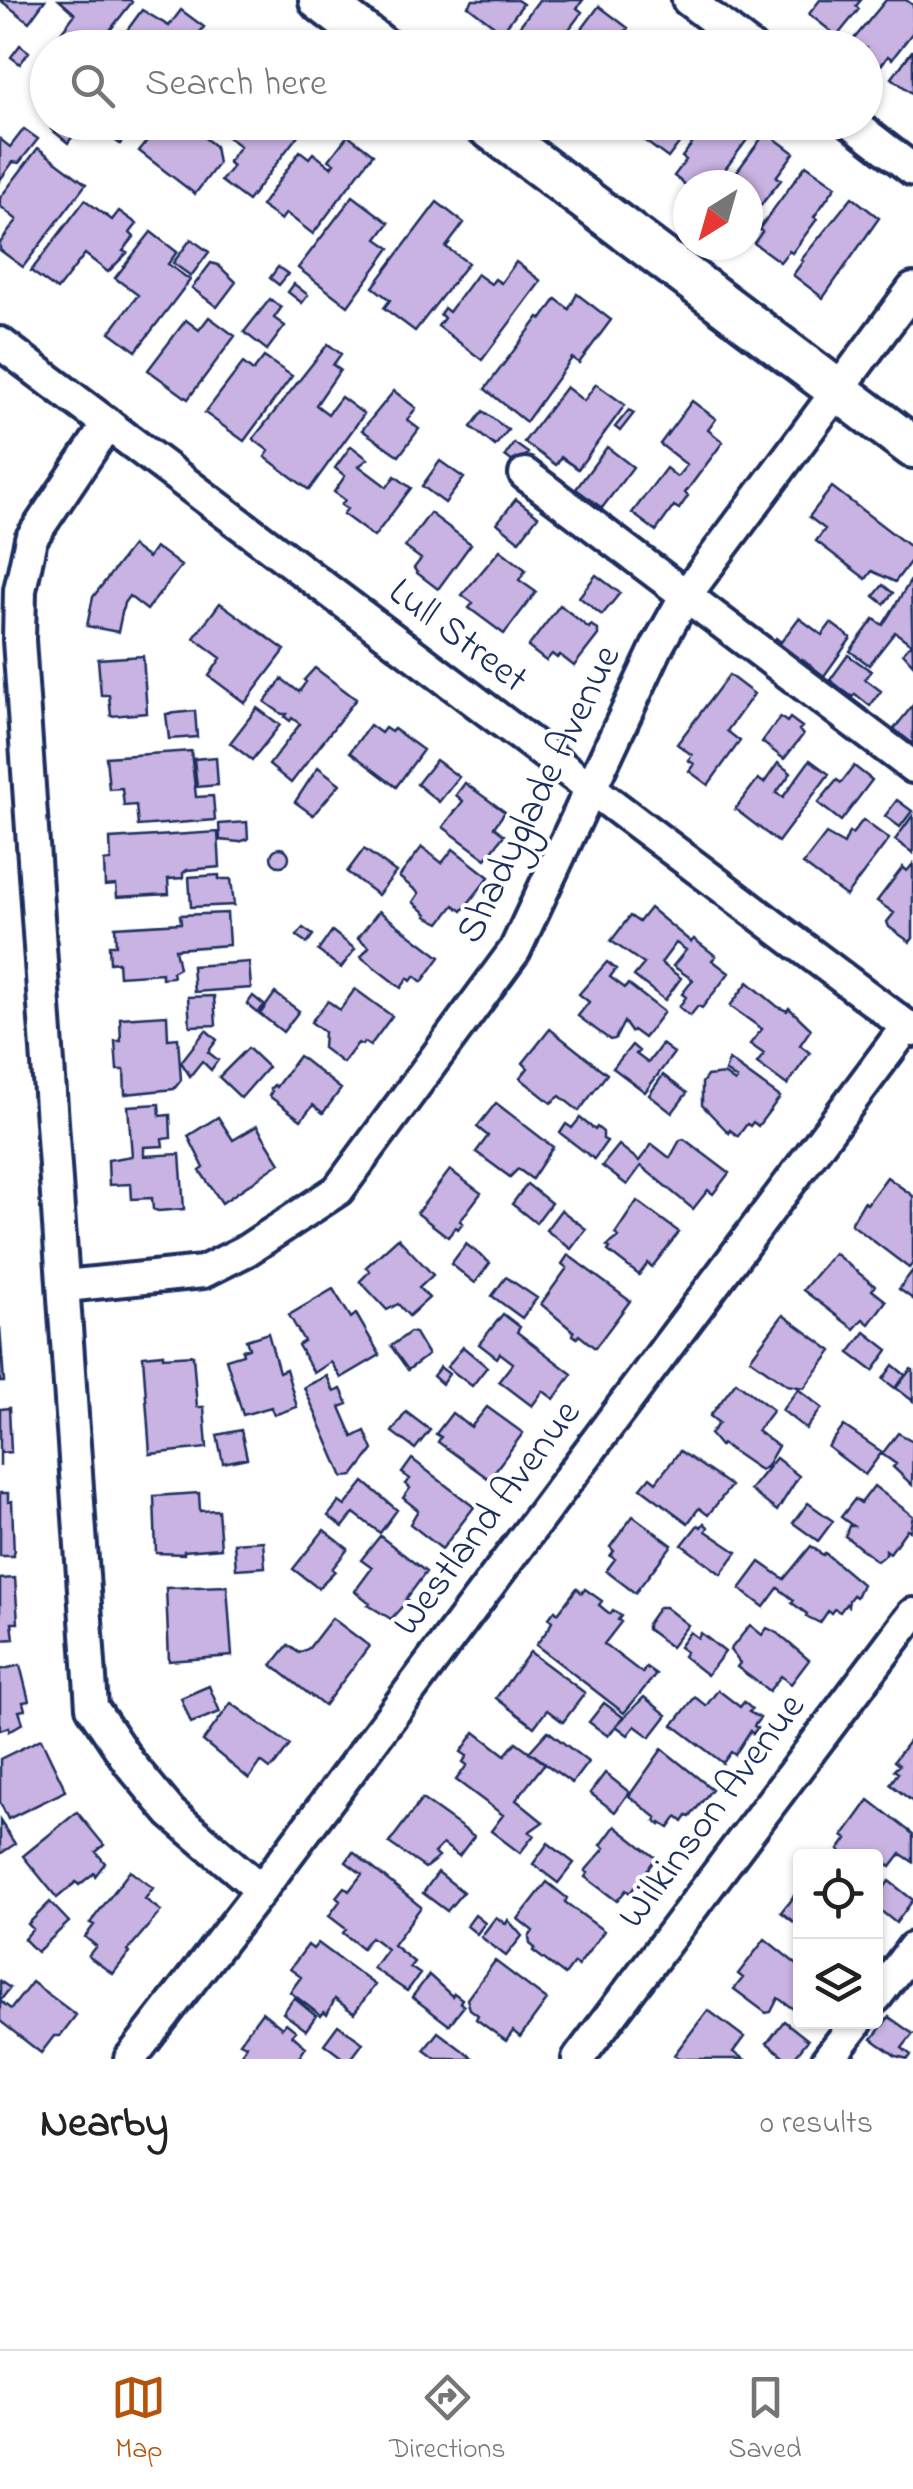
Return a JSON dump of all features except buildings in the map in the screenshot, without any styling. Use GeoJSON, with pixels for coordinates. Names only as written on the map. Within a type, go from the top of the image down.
{"type":"FeatureCollection","features":[{"type":"Feature","properties":{"kind":"main road"},"geometry":{"type":"LineString","coordinates":[[320,0],[359,30]]}},
{"type":"Feature","properties":{"kind":"main road"},"geometry":{"type":"LineString","coordinates":[[506,140],[913,448]]}},
{"type":"Feature","properties":{"kind":"street"},"geometry":{"type":"LineString","coordinates":[[688,0],[727,30]]}},
{"type":"Feature","properties":{"kind":"street"},"geometry":{"type":"LineString","coordinates":[[874,140],[913,170]]}},
{"type":"Feature","properties":{"kind":"street","name":"Shadyglade Avenue"},"geometry":{"type":"LineString","coordinates":[[64,1286],[204,1272],[248,1250],[338,1190],[515,950],[658,644],[686,595],[913,289]]}},
{"type":"Feature","properties":{"kind":"street","name":"Lull Street"},"geometry":{"type":"LineString","coordinates":[[0,343],[910,1028]]}},
{"type":"Feature","properties":{"kind":"street"},"geometry":{"type":"LineString","coordinates":[[108,424],[31,539],[20,590],[19,640],[92,1707],[130,1764],[172,1814],[261,1890]]}},
{"type":"Feature","properties":{"kind":"street"},"geometry":{"type":"LineString","coordinates":[[526,474],[913,768]]}},
{"type":"Feature","properties":{"kind":"street","name":"Westland Avenue"},"geometry":{"type":"LineString","coordinates":[[130,2059],[910,1028]]}},
{"type":"Feature","properties":{"kind":"street","name":"Wilkinson Avenue"},"geometry":{"type":"LineString","coordinates":[[578,2059],[913,1614]]}},
{"type":"Feature","properties":{"kind":"street"},"geometry":{"type":"LineString","coordinates":[[883,1989],[913,1948]]}},
{"type":"Feature","properties":{"kind":"street"},"geometry":{"type":"LineString","coordinates":[[828,2059],[852,2029]]}}]}
